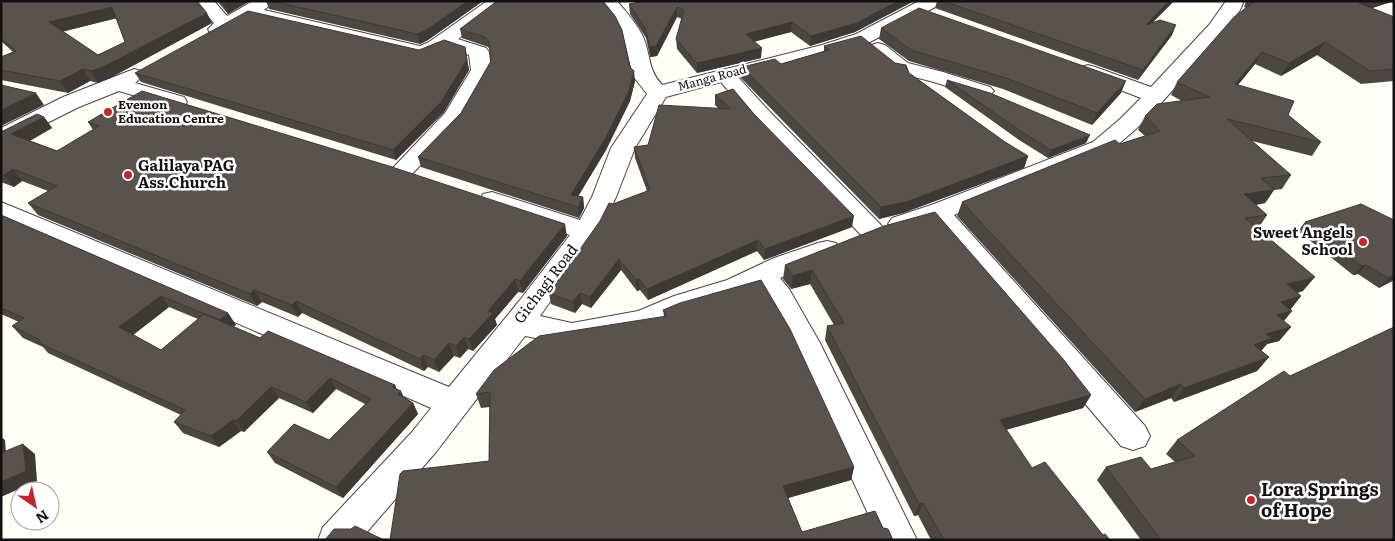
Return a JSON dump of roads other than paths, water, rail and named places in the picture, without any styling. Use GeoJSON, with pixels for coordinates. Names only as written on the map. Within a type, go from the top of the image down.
{"type":"FeatureCollection","features":[{"type":"Feature","properties":{"kind":"street"},"geometry":{"type":"LineString","coordinates":[[204,1],[218,18],[228,24]]}},
{"type":"Feature","properties":{"kind":"street"},"geometry":{"type":"LineString","coordinates":[[202,38],[258,6],[422,52],[436,46],[499,1]]}},
{"type":"Feature","properties":{"kind":"street"},"geometry":{"type":"LineString","coordinates":[[517,323],[572,334],[644,320],[684,303],[738,287],[784,265],[830,249],[872,231],[910,222],[937,212],[1034,162],[1101,147],[1096,137],[1128,124],[1216,29],[1231,10],[1235,1]]}},
{"type":"Feature","properties":{"kind":"street"},"geometry":{"type":"LineString","coordinates":[[618,5],[634,39],[643,76],[658,93]]}},
{"type":"Feature","properties":{"kind":"street","name":"Manga Road"},"geometry":{"type":"LineString","coordinates":[[658,93],[726,74],[828,50],[863,38],[930,10]]}},
{"type":"Feature","properties":{"kind":"street"},"geometry":{"type":"LineString","coordinates":[[863,38],[901,68],[946,99]]}},
{"type":"Feature","properties":{"kind":"street"},"geometry":{"type":"LineString","coordinates":[[430,180],[393,168],[454,117],[481,70],[480,52],[442,41]]}},
{"type":"Feature","properties":{"kind":"street"},"geometry":{"type":"LineString","coordinates":[[1,137],[71,102],[118,84],[152,65]]}},
{"type":"Feature","properties":{"kind":"street"},"geometry":{"type":"LineString","coordinates":[[1072,66],[1155,96]]}},
{"type":"Feature","properties":{"kind":"street"},"geometry":{"type":"LineString","coordinates":[[901,68],[936,76],[1004,99]]}},
{"type":"Feature","properties":{"kind":"street"},"geometry":{"type":"LineString","coordinates":[[726,74],[761,116],[872,231]]}},
{"type":"Feature","properties":{"kind":"street"},"geometry":{"type":"LineString","coordinates":[[118,84],[200,110]]}},
{"type":"Feature","properties":{"kind":"street","name":"Gichagi Road"},"geometry":{"type":"LineString","coordinates":[[336,540],[424,442],[587,231],[604,197],[624,148],[658,93]]}},
{"type":"Feature","properties":{"kind":"street"},"geometry":{"type":"LineString","coordinates":[[36,94],[71,102]]}},
{"type":"Feature","properties":{"kind":"street"},"geometry":{"type":"LineString","coordinates":[[476,195],[587,231]]}},
{"type":"Feature","properties":{"kind":"street"},"geometry":{"type":"LineString","coordinates":[[1,210],[453,403]]}},
{"type":"Feature","properties":{"kind":"street"},"geometry":{"type":"LineString","coordinates":[[937,212],[1133,436]]}},
{"type":"Feature","properties":{"kind":"street"},"geometry":{"type":"LineString","coordinates":[[762,276],[779,296],[805,343],[899,540]]}},
{"type":"Feature","properties":{"kind":"place","name":"Evemon Education Centre"},"geometry":{"type":"Point","coordinates":[108,112]}},
{"type":"Feature","properties":{"kind":"place","name":"Galilaya PAG Ass.Church"},"geometry":{"type":"Point","coordinates":[128,175]}},
{"type":"Feature","properties":{"kind":"place","name":"Sweet Angels School"},"geometry":{"type":"Point","coordinates":[1363,242]}},
{"type":"Feature","properties":{"kind":"place","name":"Lora Springs of Hope"},"geometry":{"type":"Point","coordinates":[1251,500]}}]}
